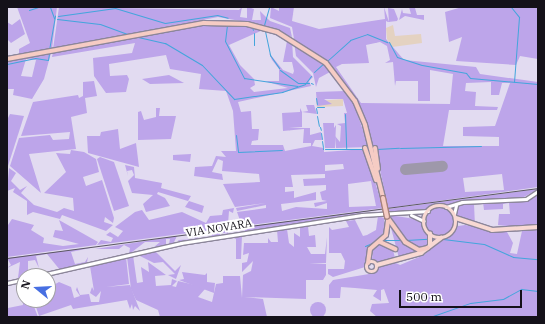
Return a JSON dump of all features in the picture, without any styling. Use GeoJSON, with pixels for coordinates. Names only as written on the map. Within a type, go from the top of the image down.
{"type":"FeatureCollection","features":[{"type":"Feature","properties":{"kind":"highway"},"geometry":{"type":"LineString","coordinates":[[7,59],[204,23],[259,26],[298,42],[335,72],[355,101],[370,144],[380,190]]}},
{"type":"Feature","properties":{"kind":"highway"},"geometry":{"type":"LineString","coordinates":[[365,148],[383,198],[387,217],[403,240],[419,250],[428,248]]}},
{"type":"Feature","properties":{"kind":"highway"},"geometry":{"type":"LineString","coordinates":[[375,148],[380,190]]}},
{"type":"Feature","properties":{"kind":"highway"},"geometry":{"type":"LineString","coordinates":[[368,263],[372,247],[381,240],[387,217]]}},
{"type":"Feature","properties":{"kind":"highway"},"geometry":{"type":"LineString","coordinates":[[381,240],[391,244],[395,249]]}},
{"type":"Feature","properties":{"kind":"highway"},"geometry":{"type":"LineString","coordinates":[[369,256],[376,264]]}},
{"type":"Feature","properties":{"kind":"main road"},"geometry":{"type":"LineString","coordinates":[[428,248],[430,234],[424,221],[428,211],[436,207],[446,208],[460,203],[529,198],[538,190]]}},
{"type":"Feature","properties":{"kind":"main road"},"geometry":{"type":"LineString","coordinates":[[453,230],[454,216],[460,203]]}},
{"type":"Feature","properties":{"kind":"main road"},"geometry":{"type":"LineString","coordinates":[[446,208],[465,224],[501,230],[538,227]]}},
{"type":"Feature","properties":{"kind":"main road","name":"VIA NOVARA"},"geometry":{"type":"LineString","coordinates":[[56,272],[175,244],[327,220],[428,211]]}},
{"type":"Feature","properties":{"kind":"main road","name":"VIA NOVARA"},"geometry":{"type":"LineString","coordinates":[[407,214],[424,221]]}},
{"type":"Feature","properties":{"kind":"main road"},"geometry":{"type":"LineString","coordinates":[[376,264],[371,272],[368,263],[376,264],[428,248],[453,230],[465,224]]}},
{"type":"Feature","properties":{"kind":"main road"},"geometry":{"type":"LineString","coordinates":[[430,234],[442,238]]}},
{"type":"Feature","properties":{"kind":"shaded area"},"geometry":{"type":"Polygon","coordinates":[[[17,7],[57,7],[52,49],[19,55],[19,49],[30,43],[17,7]]]}},
{"type":"Feature","properties":{"kind":"shaded area"},"geometry":{"type":"Polygon","coordinates":[[[59,7],[239,10],[242,7],[240,17],[247,18],[247,8],[251,8],[254,9],[252,20],[261,20],[260,11],[270,21],[290,28],[292,37],[257,24],[218,17],[53,49],[59,7]]]}},
{"type":"Feature","properties":{"kind":"shaded area"},"geometry":{"type":"Polygon","coordinates":[[[271,7],[279,11],[279,7],[294,7],[292,21],[319,29],[385,19],[384,7],[389,22],[386,21],[386,39],[404,60],[476,67],[480,74],[538,82],[538,187],[388,208],[375,146],[372,147],[350,89],[328,63],[294,39],[292,27],[270,18],[271,7]],[[380,42],[366,45],[369,63],[342,64],[336,67],[361,103],[450,104],[453,74],[430,70],[430,101],[418,101],[418,81],[396,81],[395,86],[393,62],[385,63],[390,60],[387,46],[380,42]],[[491,82],[466,83],[465,91],[476,92],[475,106],[498,107],[497,110],[449,110],[443,146],[499,146],[499,137],[463,136],[463,127],[495,126],[510,83],[502,83],[499,95],[491,95],[491,82]],[[502,174],[463,178],[465,192],[504,190],[502,174]]]}},
{"type":"Feature","properties":{"kind":"shaded area"},"geometry":{"type":"Polygon","coordinates":[[[409,7],[415,8],[417,15],[424,15],[424,20],[405,16],[399,20],[402,9],[403,13],[411,14],[409,7]]]}},
{"type":"Feature","properties":{"kind":"shaded area"},"geometry":{"type":"Polygon","coordinates":[[[462,7],[538,7],[538,59],[520,56],[516,65],[456,61],[462,37],[449,42],[445,12],[462,7]]]}},
{"type":"Feature","properties":{"kind":"shaded area"},"geometry":{"type":"Polygon","coordinates":[[[388,8],[394,9],[398,19],[397,21],[389,22],[388,8]]]}},
{"type":"Feature","properties":{"kind":"shaded area"},"geometry":{"type":"Polygon","coordinates":[[[20,19],[25,34],[11,43],[7,39],[7,22],[12,25],[20,19]]]}},
{"type":"Feature","properties":{"kind":"shaded area"},"geometry":{"type":"Polygon","coordinates":[[[204,24],[247,25],[263,30],[229,45],[240,65],[254,79],[255,85],[250,88],[254,92],[288,88],[265,81],[279,81],[279,69],[269,53],[283,70],[293,74],[294,71],[292,62],[283,62],[287,41],[264,29],[292,40],[293,57],[313,77],[309,81],[311,86],[238,102],[241,112],[251,111],[252,129],[259,129],[258,140],[252,141],[251,145],[283,145],[285,151],[311,146],[311,143],[303,143],[304,129],[283,131],[282,113],[300,112],[300,108],[302,112],[302,127],[289,128],[310,128],[310,135],[321,132],[322,140],[315,140],[312,146],[324,148],[324,152],[365,149],[383,208],[242,226],[237,212],[266,208],[266,205],[237,211],[236,208],[266,203],[235,207],[223,184],[260,182],[259,174],[222,171],[223,161],[218,159],[212,172],[222,174],[223,180],[194,176],[195,167],[212,166],[216,156],[226,157],[221,151],[236,151],[233,111],[226,91],[199,89],[201,74],[170,69],[166,55],[109,64],[110,76],[127,75],[129,79],[126,92],[106,93],[94,76],[93,58],[132,53],[135,43],[52,57],[53,52],[204,24]],[[343,164],[325,165],[325,171],[344,169],[343,164]],[[325,174],[291,175],[293,187],[285,187],[285,192],[294,191],[294,198],[316,192],[316,200],[281,204],[282,211],[296,207],[327,209],[327,203],[315,207],[314,203],[327,201],[322,200],[320,192],[326,190],[326,185],[304,186],[303,179],[325,178],[325,174]],[[371,181],[348,184],[349,207],[376,206],[371,181]]]}},
{"type":"Feature","properties":{"kind":"shaded area"},"geometry":{"type":"Polygon","coordinates":[[[393,25],[395,36],[421,34],[422,43],[392,47],[387,39],[386,28],[393,25]]]}},
{"type":"Feature","properties":{"kind":"shaded area"},"geometry":{"type":"Polygon","coordinates":[[[294,42],[331,71],[352,99],[369,147],[336,148],[335,136],[340,142],[341,126],[337,124],[345,123],[344,113],[347,113],[343,99],[324,99],[332,104],[317,106],[316,92],[345,91],[330,72],[319,78],[316,87],[313,73],[296,56],[294,42]]]}},
{"type":"Feature","properties":{"kind":"shaded area"},"geometry":{"type":"Polygon","coordinates":[[[51,53],[44,79],[32,99],[13,95],[14,89],[7,89],[7,61],[51,53]],[[26,59],[21,76],[32,77],[36,60],[26,59]]]}},
{"type":"Feature","properties":{"kind":"shaded area"},"geometry":{"type":"Polygon","coordinates":[[[169,75],[184,83],[150,84],[142,79],[169,75]]]}},
{"type":"Feature","properties":{"kind":"shaded area"},"geometry":{"type":"Polygon","coordinates":[[[94,81],[97,96],[85,98],[87,113],[71,117],[76,149],[29,154],[41,193],[10,166],[19,138],[50,135],[53,140],[69,139],[70,132],[21,136],[33,102],[78,95],[79,98],[83,96],[83,82],[94,81]]]}},
{"type":"Feature","properties":{"kind":"shaded area"},"geometry":{"type":"Polygon","coordinates":[[[343,99],[343,106],[317,107],[316,101],[343,99]]]}},
{"type":"Feature","properties":{"kind":"shaded area"},"geometry":{"type":"Polygon","coordinates":[[[306,105],[314,105],[317,114],[302,112],[308,111],[306,105]]]}},
{"type":"Feature","properties":{"kind":"shaded area"},"geometry":{"type":"Polygon","coordinates":[[[156,108],[160,108],[159,116],[176,116],[171,139],[138,140],[138,112],[141,111],[144,120],[156,117],[156,108]]]}},
{"type":"Feature","properties":{"kind":"shaded area"},"geometry":{"type":"Polygon","coordinates":[[[10,114],[24,116],[7,169],[7,120],[10,114]]]}},
{"type":"Feature","properties":{"kind":"shaded area"},"geometry":{"type":"Polygon","coordinates":[[[323,123],[334,123],[334,128],[336,125],[335,148],[325,148],[323,123]]]}},
{"type":"Feature","properties":{"kind":"shaded area"},"geometry":{"type":"Polygon","coordinates":[[[118,129],[120,149],[136,143],[139,167],[88,153],[87,136],[100,136],[101,132],[118,129]]]}},
{"type":"Feature","properties":{"kind":"shaded area"},"geometry":{"type":"Polygon","coordinates":[[[71,150],[84,152],[96,159],[99,172],[83,177],[86,186],[102,180],[114,218],[113,223],[105,217],[104,222],[113,225],[106,231],[62,215],[60,219],[33,212],[27,215],[27,201],[13,192],[15,188],[7,191],[9,168],[16,173],[11,181],[20,190],[27,186],[21,193],[34,205],[57,212],[64,208],[74,211],[73,198],[44,193],[66,172],[56,153],[70,154],[71,150]]]}},
{"type":"Feature","properties":{"kind":"shaded area"},"geometry":{"type":"Polygon","coordinates":[[[191,154],[190,162],[173,160],[173,155],[191,154]]]}},
{"type":"Feature","properties":{"kind":"shaded area"},"geometry":{"type":"Polygon","coordinates":[[[100,157],[114,162],[129,206],[114,211],[97,159],[100,157]]]}},
{"type":"Feature","properties":{"kind":"shaded area"},"geometry":{"type":"Polygon","coordinates":[[[125,165],[134,167],[135,178],[162,183],[161,188],[191,196],[188,201],[158,192],[157,194],[165,198],[170,206],[146,212],[143,204],[153,195],[132,193],[128,181],[134,175],[132,170],[127,171],[128,176],[125,165]]]}},
{"type":"Feature","properties":{"kind":"shaded area"},"geometry":{"type":"Polygon","coordinates":[[[538,189],[524,197],[461,201],[448,207],[435,205],[426,211],[389,212],[388,209],[538,189]]]}},
{"type":"Feature","properties":{"kind":"shaded area"},"geometry":{"type":"Polygon","coordinates":[[[538,193],[538,226],[506,230],[506,226],[498,225],[499,214],[510,214],[509,203],[503,204],[503,209],[484,210],[483,202],[527,200],[538,193]]]}},
{"type":"Feature","properties":{"kind":"shaded area"},"geometry":{"type":"Polygon","coordinates":[[[189,201],[204,206],[202,213],[185,207],[189,201]]]}},
{"type":"Feature","properties":{"kind":"shaded area"},"geometry":{"type":"Polygon","coordinates":[[[460,204],[474,204],[475,226],[458,219],[455,213],[460,204]]]}},
{"type":"Feature","properties":{"kind":"shaded area"},"geometry":{"type":"Polygon","coordinates":[[[440,207],[450,212],[455,222],[450,232],[440,237],[430,232],[425,222],[430,212],[440,207]]]}},
{"type":"Feature","properties":{"kind":"shaded area"},"geometry":{"type":"Polygon","coordinates":[[[234,208],[233,213],[229,211],[228,224],[240,223],[241,226],[97,245],[101,240],[111,242],[113,238],[106,235],[110,232],[118,237],[123,231],[115,227],[135,212],[142,210],[149,220],[182,212],[206,223],[210,216],[222,215],[223,210],[234,208]]]}},
{"type":"Feature","properties":{"kind":"shaded area"},"geometry":{"type":"Polygon","coordinates":[[[383,209],[246,232],[242,227],[260,225],[383,209]]]}},
{"type":"Feature","properties":{"kind":"shaded area"},"geometry":{"type":"Polygon","coordinates":[[[390,215],[421,220],[429,235],[429,246],[421,249],[405,240],[390,215]]]}},
{"type":"Feature","properties":{"kind":"shaded area"},"geometry":{"type":"Polygon","coordinates":[[[378,216],[384,218],[385,231],[368,249],[365,267],[333,277],[328,274],[328,269],[344,269],[345,261],[341,253],[329,253],[329,227],[332,230],[349,227],[346,221],[355,220],[363,236],[376,230],[378,216]]]}},
{"type":"Feature","properties":{"kind":"shaded area"},"geometry":{"type":"Polygon","coordinates":[[[12,219],[34,225],[31,230],[44,238],[43,243],[63,246],[79,244],[53,237],[55,230],[63,231],[59,220],[98,242],[96,245],[7,257],[8,225],[12,219]]]}},
{"type":"Feature","properties":{"kind":"shaded area"},"geometry":{"type":"Polygon","coordinates":[[[465,225],[507,232],[513,243],[510,253],[517,254],[522,231],[538,229],[538,317],[377,317],[370,311],[372,304],[389,303],[384,289],[381,290],[381,301],[373,296],[377,290],[341,287],[340,298],[329,298],[329,285],[333,280],[375,273],[380,267],[396,263],[400,265],[424,255],[458,226],[465,225]]]}},
{"type":"Feature","properties":{"kind":"shaded area"},"geometry":{"type":"Polygon","coordinates":[[[300,226],[308,226],[309,236],[315,235],[316,247],[307,247],[311,254],[325,254],[327,237],[326,263],[309,264],[326,264],[326,275],[323,280],[306,280],[306,299],[244,297],[263,299],[267,317],[160,317],[158,310],[136,300],[131,289],[127,257],[133,255],[137,283],[143,282],[141,267],[149,272],[148,262],[166,275],[155,276],[156,286],[171,285],[172,279],[177,281],[172,286],[176,287],[178,281],[195,285],[205,289],[198,297],[212,302],[216,284],[223,283],[223,276],[240,276],[242,298],[243,275],[251,271],[253,261],[242,272],[242,263],[247,262],[249,253],[243,255],[244,243],[268,243],[268,238],[271,242],[278,242],[277,230],[287,229],[289,243],[294,247],[294,233],[300,237],[300,226]]]}},
{"type":"Feature","properties":{"kind":"shaded area"},"geometry":{"type":"Polygon","coordinates":[[[242,228],[228,231],[228,234],[220,232],[220,236],[212,237],[211,233],[199,235],[197,239],[180,243],[178,240],[196,239],[188,235],[242,228]]]}},
{"type":"Feature","properties":{"kind":"shaded area"},"geometry":{"type":"Polygon","coordinates":[[[391,228],[404,243],[422,251],[399,258],[391,228]]]}},
{"type":"Feature","properties":{"kind":"shaded area"},"geometry":{"type":"Polygon","coordinates":[[[242,235],[241,259],[236,259],[236,239],[231,237],[242,235]]]}},
{"type":"Feature","properties":{"kind":"shaded area"},"geometry":{"type":"Polygon","coordinates":[[[177,236],[174,242],[179,242],[169,244],[170,239],[166,239],[166,245],[154,247],[160,242],[145,242],[132,252],[139,251],[129,254],[130,248],[124,245],[119,249],[95,249],[177,236]]]}},
{"type":"Feature","properties":{"kind":"shaded area"},"geometry":{"type":"Polygon","coordinates":[[[384,242],[392,246],[395,258],[380,262],[372,259],[373,249],[384,242]]]}},
{"type":"Feature","properties":{"kind":"shaded area"},"geometry":{"type":"Polygon","coordinates":[[[95,247],[71,252],[75,264],[85,262],[88,257],[87,262],[85,264],[60,270],[47,254],[36,256],[39,268],[35,260],[28,261],[28,268],[19,268],[20,262],[7,268],[11,265],[7,258],[95,247]]]}},
{"type":"Feature","properties":{"kind":"shaded area"},"geometry":{"type":"Polygon","coordinates":[[[155,251],[175,271],[181,265],[176,279],[168,275],[175,274],[163,262],[154,263],[138,255],[155,251]]]}},
{"type":"Feature","properties":{"kind":"shaded area"},"geometry":{"type":"Polygon","coordinates":[[[126,257],[129,284],[106,287],[130,285],[140,311],[135,306],[133,310],[132,304],[130,309],[127,300],[73,309],[71,305],[39,316],[36,308],[56,308],[56,284],[59,282],[71,287],[74,298],[80,296],[76,290],[77,287],[80,295],[89,294],[91,302],[99,302],[101,291],[96,297],[90,293],[92,287],[94,291],[90,266],[126,257]]]}},
{"type":"Feature","properties":{"kind":"shaded area"},"geometry":{"type":"Polygon","coordinates":[[[182,272],[205,275],[207,273],[207,282],[215,283],[214,293],[179,280],[184,279],[182,272]]]}},
{"type":"Feature","properties":{"kind":"shaded area"},"geometry":{"type":"Polygon","coordinates":[[[318,302],[324,304],[326,310],[324,316],[318,318],[312,316],[310,310],[312,304],[318,302]]]}},
{"type":"Feature","properties":{"kind":"shaded area"},"geometry":{"type":"Polygon","coordinates":[[[16,306],[16,308],[35,308],[38,317],[7,317],[8,308],[16,306]]]}},
{"type":"Feature","properties":{"kind":"waterway"},"geometry":{"type":"LineString","coordinates":[[29,10],[38,7]]}},
{"type":"Feature","properties":{"kind":"waterway"},"geometry":{"type":"LineString","coordinates":[[50,7],[54,18]]}},
{"type":"Feature","properties":{"kind":"waterway"},"geometry":{"type":"LineString","coordinates":[[264,25],[269,7]]}},
{"type":"Feature","properties":{"kind":"waterway"},"geometry":{"type":"LineString","coordinates":[[511,7],[519,17],[514,82]]}},
{"type":"Feature","properties":{"kind":"waterway"},"geometry":{"type":"LineString","coordinates":[[58,16],[115,8],[165,23],[217,15],[228,18]]}},
{"type":"Feature","properties":{"kind":"waterway"},"geometry":{"type":"LineString","coordinates":[[49,50],[55,16]]}},
{"type":"Feature","properties":{"kind":"waterway"},"geometry":{"type":"LineString","coordinates":[[57,19],[100,24],[127,34]]}},
{"type":"Feature","properties":{"kind":"waterway"},"geometry":{"type":"LineString","coordinates":[[227,25],[225,41],[244,78],[297,86]]}},
{"type":"Feature","properties":{"kind":"waterway"},"geometry":{"type":"LineString","coordinates":[[265,31],[270,55],[279,68]]}},
{"type":"Feature","properties":{"kind":"waterway"},"geometry":{"type":"LineString","coordinates":[[254,33],[254,45]]}},
{"type":"Feature","properties":{"kind":"waterway"},"geometry":{"type":"LineString","coordinates":[[327,61],[350,40],[367,34],[387,42]]}},
{"type":"Feature","properties":{"kind":"waterway"},"geometry":{"type":"LineString","coordinates":[[138,37],[165,43],[202,65],[234,99],[282,92],[305,84],[311,76]]}},
{"type":"Feature","properties":{"kind":"waterway"},"geometry":{"type":"LineString","coordinates":[[389,42],[397,57],[422,65],[466,73],[470,78],[538,84]]}},
{"type":"Feature","properties":{"kind":"waterway"},"geometry":{"type":"LineString","coordinates":[[7,64],[35,58],[48,60],[49,54]]}},
{"type":"Feature","properties":{"kind":"waterway"},"geometry":{"type":"LineString","coordinates":[[314,72],[323,64]]}},
{"type":"Feature","properties":{"kind":"waterway"},"geometry":{"type":"LineString","coordinates":[[280,70],[298,83],[309,83]]}},
{"type":"Feature","properties":{"kind":"waterway"},"geometry":{"type":"LineString","coordinates":[[316,98],[317,104]]}},
{"type":"Feature","properties":{"kind":"waterway"},"geometry":{"type":"LineString","coordinates":[[317,107],[324,107]]}},
{"type":"Feature","properties":{"kind":"waterway"},"geometry":{"type":"LineString","coordinates":[[316,108],[317,113]]}},
{"type":"Feature","properties":{"kind":"waterway"},"geometry":{"type":"LineString","coordinates":[[345,114],[346,148]]}},
{"type":"Feature","properties":{"kind":"waterway"},"geometry":{"type":"LineString","coordinates":[[317,116],[319,126]]}},
{"type":"Feature","properties":{"kind":"waterway"},"geometry":{"type":"LineString","coordinates":[[321,133],[322,139]]}},
{"type":"Feature","properties":{"kind":"waterway"},"geometry":{"type":"LineString","coordinates":[[236,135],[238,152],[282,150]]}},
{"type":"Feature","properties":{"kind":"waterway"},"geometry":{"type":"LineString","coordinates":[[322,141],[323,147]]}},
{"type":"Feature","properties":{"kind":"waterway"},"geometry":{"type":"LineString","coordinates":[[400,148],[481,146]]}},
{"type":"Feature","properties":{"kind":"waterway"},"geometry":{"type":"LineString","coordinates":[[377,149],[399,148]]}},
{"type":"Feature","properties":{"kind":"waterway"},"geometry":{"type":"LineString","coordinates":[[325,149],[364,149]]}},
{"type":"Feature","properties":{"kind":"waterway"},"geometry":{"type":"LineString","coordinates":[[406,240],[428,239]]}},
{"type":"Feature","properties":{"kind":"waterway"},"geometry":{"type":"LineString","coordinates":[[443,239],[484,244],[513,257],[538,259]]}},
{"type":"Feature","properties":{"kind":"waterway"},"geometry":{"type":"LineString","coordinates":[[384,240],[402,240]]}},
{"type":"Feature","properties":{"kind":"waterway"},"geometry":{"type":"LineString","coordinates":[[365,246],[377,241]]}},
{"type":"Feature","properties":{"kind":"waterway"},"geometry":{"type":"LineString","coordinates":[[430,317],[470,303],[503,299],[521,289],[538,291]]}},
{"type":"Feature","properties":{"kind":"runway"},"geometry":{"type":"LineString","coordinates":[[405,169],[442,166]]}},
{"type":"Feature","properties":{"kind":"railway"},"geometry":{"type":"LineString","coordinates":[[7,258],[538,188]]}}]}
